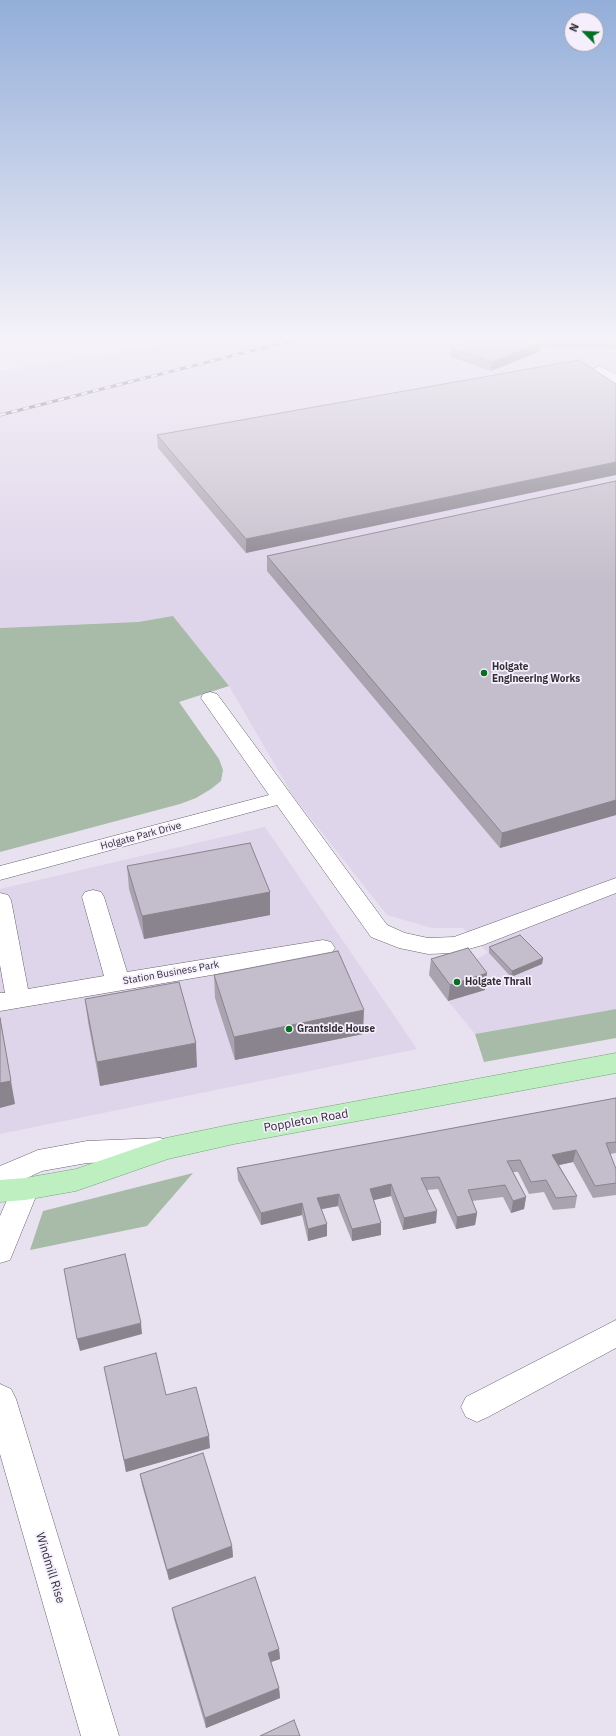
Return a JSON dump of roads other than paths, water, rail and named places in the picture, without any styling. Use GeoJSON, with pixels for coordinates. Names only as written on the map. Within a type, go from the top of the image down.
{"type":"FeatureCollection","features":[{"type":"Feature","properties":{"kind":"main road","name":"Poppleton Road"},"geometry":{"type":"LineString","coordinates":[[13,1190],[76,1180],[166,1149],[234,1134],[616,1063]]}},
{"type":"Feature","properties":{"kind":"street"},"geometry":{"type":"LineString","coordinates":[[210,698],[281,798],[379,931],[399,940],[428,946],[454,945],[476,939],[616,885]]}},
{"type":"Feature","properties":{"kind":"street","name":"Holgate Park Drive"},"geometry":{"type":"LineString","coordinates":[[0,873],[281,798]]}},
{"type":"Feature","properties":{"kind":"street"},"geometry":{"type":"LineString","coordinates":[[93,897],[118,982]]}},
{"type":"Feature","properties":{"kind":"street","name":"Station Business Park"},"geometry":{"type":"LineString","coordinates":[[0,900],[9,1001],[323,948]]}},
{"type":"Feature","properties":{"kind":"street"},"geometry":{"type":"LineString","coordinates":[[0,1178],[38,1161],[87,1152],[166,1149]]}},
{"type":"Feature","properties":{"kind":"street"},"geometry":{"type":"LineString","coordinates":[[0,1251],[13,1190]]}},
{"type":"Feature","properties":{"kind":"street"},"geometry":{"type":"LineString","coordinates":[[477,1407],[616,1333]]}},
{"type":"Feature","properties":{"kind":"street","name":"Windmill Rise"},"geometry":{"type":"LineString","coordinates":[[0,1400],[100,1736]]}},
{"type":"Feature","properties":{"kind":"place","name":"Holgate Engineering Works"},"geometry":{"type":"Point","coordinates":[484,673]}},
{"type":"Feature","properties":{"kind":"place","name":"Holgate Thrall"},"geometry":{"type":"Point","coordinates":[457,982]}},
{"type":"Feature","properties":{"kind":"place","name":"Grantside House"},"geometry":{"type":"Point","coordinates":[289,1029]}}]}
